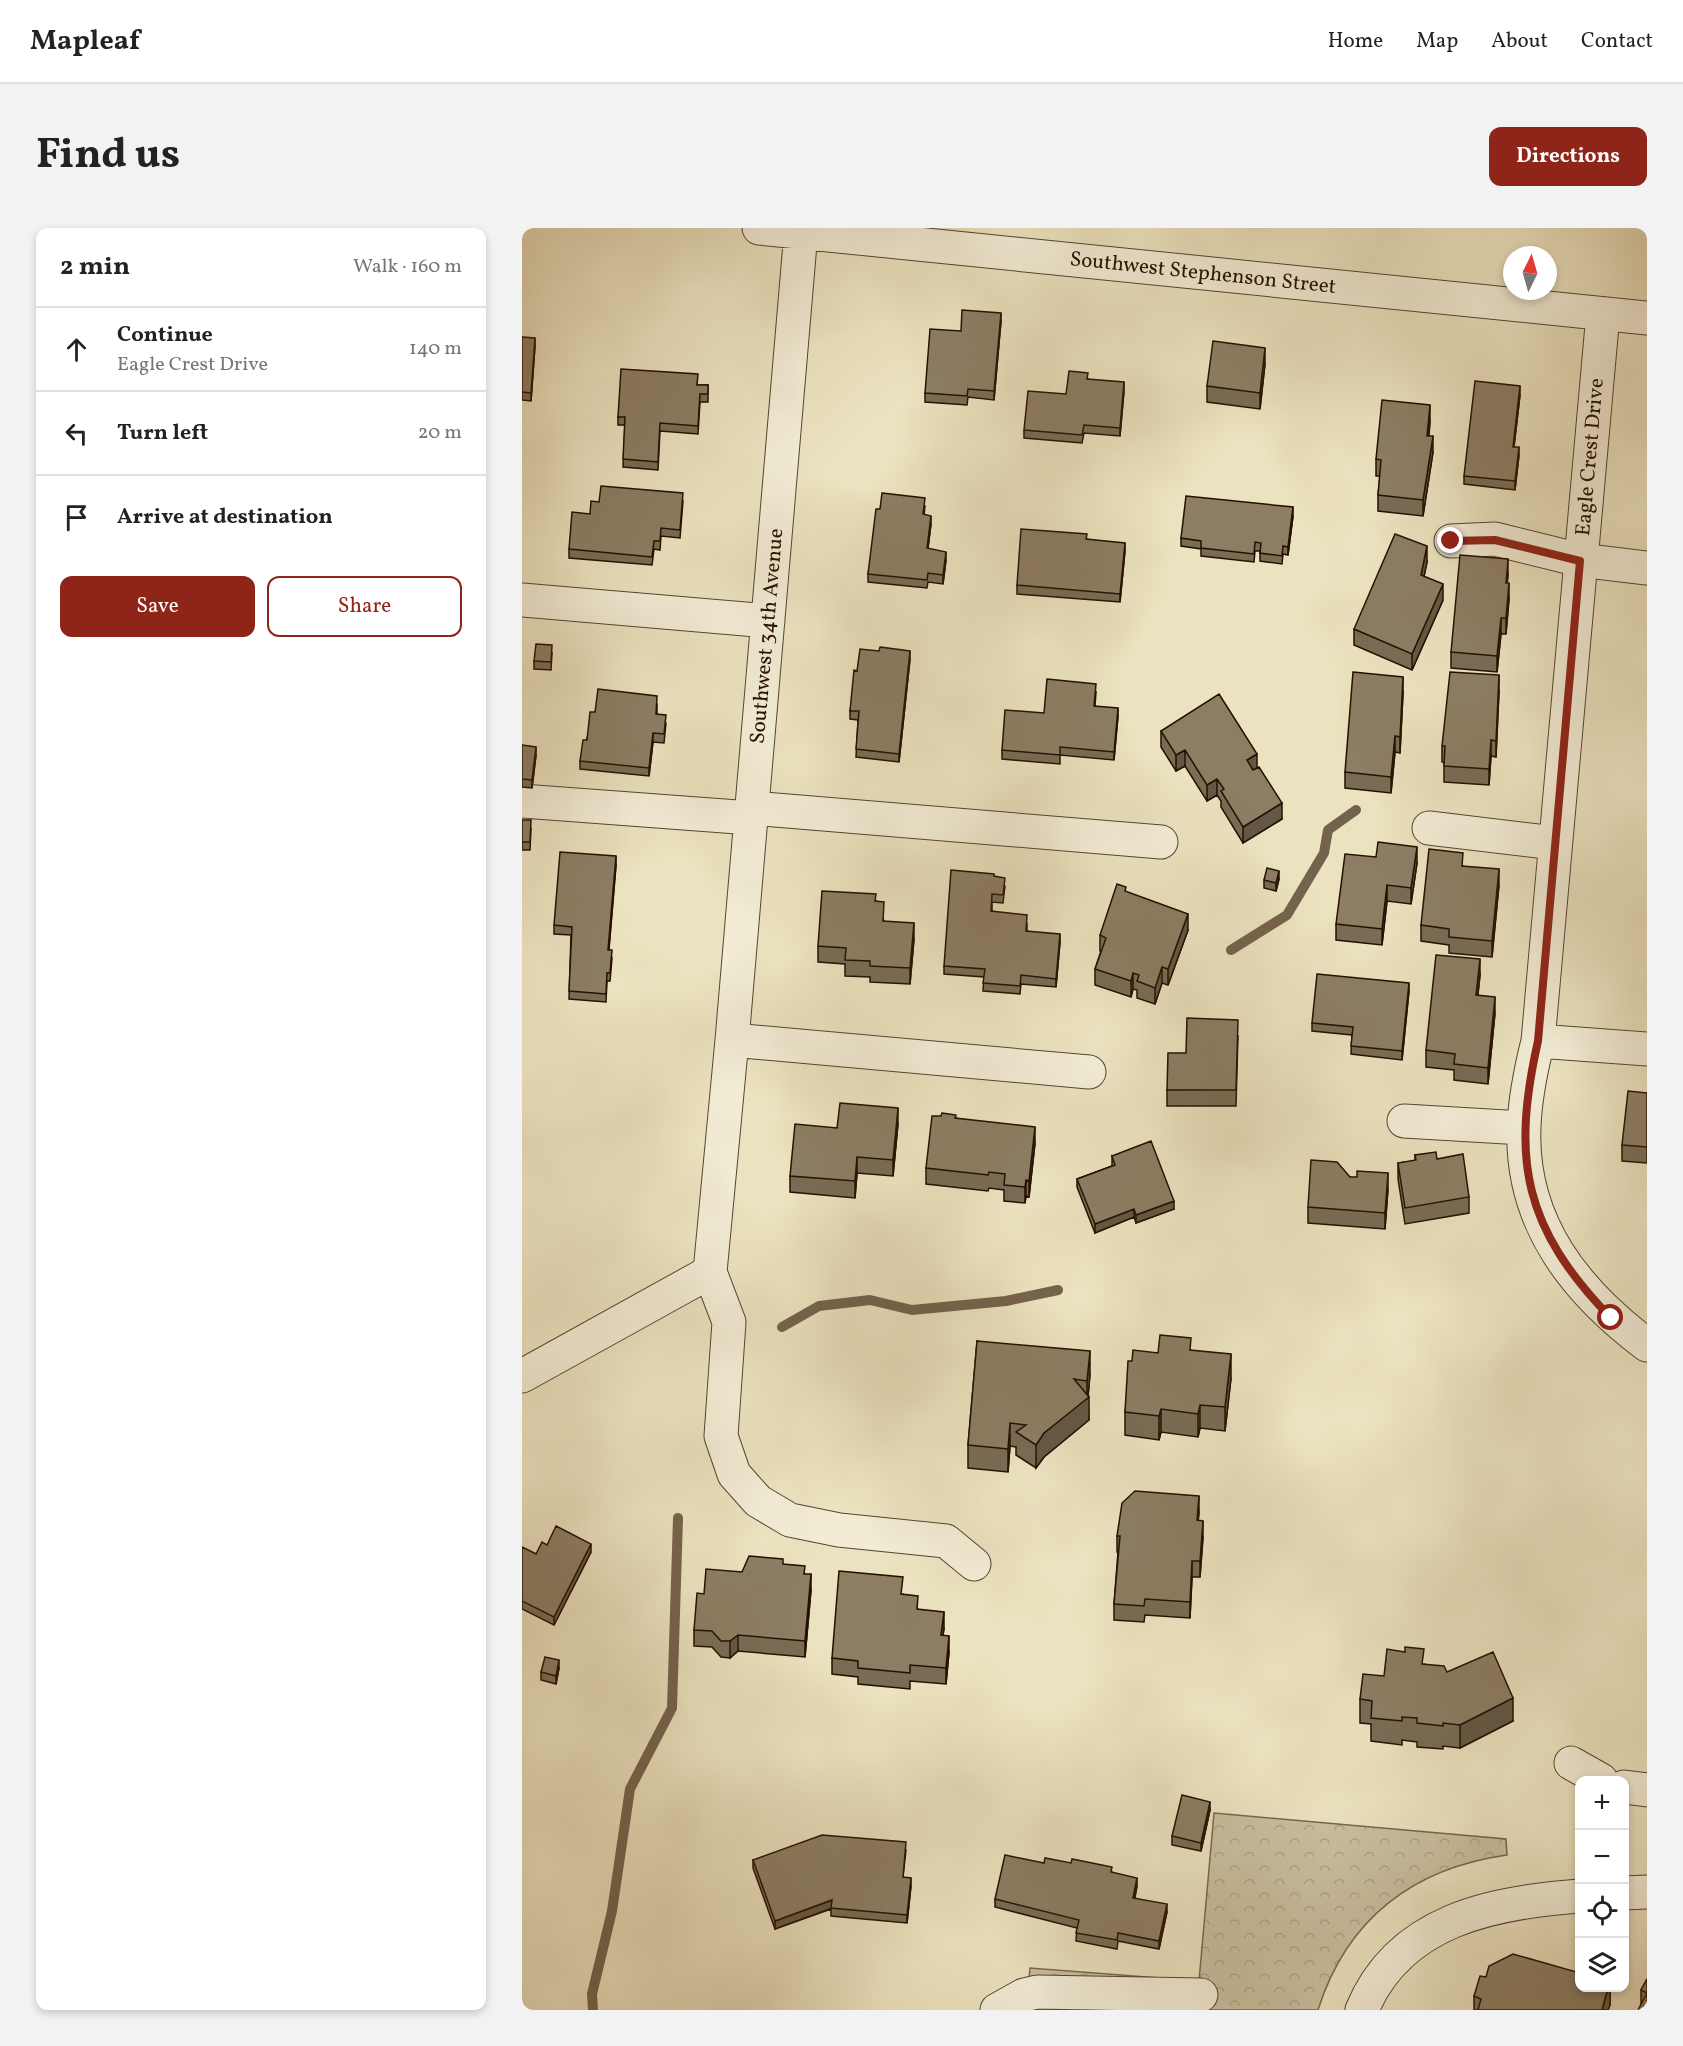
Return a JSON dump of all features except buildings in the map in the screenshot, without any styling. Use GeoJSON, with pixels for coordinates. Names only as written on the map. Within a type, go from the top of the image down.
{"type":"FeatureCollection","features":[{"type":"Feature","properties":{"kind":"street","name":"Southwest Stephenson Street"},"geometry":{"type":"LineString","coordinates":[[759,228],[801,232],[971,238],[1647,318]]}},
{"type":"Feature","properties":{"kind":"street","name":"Southwest 34th Avenue"},"geometry":{"type":"LineString","coordinates":[[710,1272],[752,813],[801,232]]}},
{"type":"Feature","properties":{"kind":"street","name":"Eagle Crest Drive"},"geometry":{"type":"LineString","coordinates":[[1603,314],[1538,1041],[1527,1086],[1523,1128],[1527,1176],[1540,1216],[1557,1253],[1580,1286],[1611,1318],[1647,1345]]}},
{"type":"Feature","properties":{"kind":"street"},"geometry":{"type":"LineString","coordinates":[[1451,541],[1495,540],[1580,561],[1647,568]]}},
{"type":"Feature","properties":{"kind":"street"},"geometry":{"type":"LineString","coordinates":[[522,600],[768,621]]}},
{"type":"Feature","properties":{"kind":"street"},"geometry":{"type":"LineString","coordinates":[[522,801],[752,813],[1161,842]]}},
{"type":"Feature","properties":{"kind":"street"},"geometry":{"type":"LineString","coordinates":[[1429,828],[1555,843]]}},
{"type":"Feature","properties":{"kind":"street"},"geometry":{"type":"LineString","coordinates":[[732,1040],[1089,1072]]}},
{"type":"Feature","properties":{"kind":"street"},"geometry":{"type":"LineString","coordinates":[[1538,1041],[1647,1049]]}},
{"type":"Feature","properties":{"kind":"street"},"geometry":{"type":"LineString","coordinates":[[1404,1121],[1523,1128]]}},
{"type":"Feature","properties":{"kind":"street"},"geometry":{"type":"LineString","coordinates":[[522,1376],[710,1272],[729,1322],[721,1436],[734,1474],[758,1501],[790,1520],[839,1530],[946,1541],[974,1564]]}},
{"type":"Feature","properties":{"kind":"street"},"geometry":{"type":"LineString","coordinates":[[1571,1762],[1594,1776]]}},
{"type":"Feature","properties":{"kind":"street"},"geometry":{"type":"LineString","coordinates":[[1629,1787],[1647,1790]]}},
{"type":"Feature","properties":{"kind":"street"},"geometry":{"type":"LineString","coordinates":[[1629,1893],[1647,1892]]}},
{"type":"Feature","properties":{"kind":"street"},"geometry":{"type":"LineString","coordinates":[[1362,2010],[1368,1994],[1390,1964],[1418,1939],[1448,1923],[1484,1909],[1529,1900],[1575,1896]]}},
{"type":"Feature","properties":{"kind":"street"},"geometry":{"type":"LineString","coordinates":[[997,2010],[1024,1995],[1037,1992],[1201,1995]]}},
{"type":"Feature","properties":{"kind":"green space"},"geometry":{"type":"Polygon","coordinates":[[[1214,1813],[1506,1839],[1507,1855],[1473,1862],[1442,1872],[1414,1885],[1388,1903],[1366,1924],[1347,1949],[1331,1977],[1318,2010],[1026,2010],[1030,1968],[1199,1981],[1214,1813]]]}},
{"type":"Feature","properties":{"kind":"waterway"},"geometry":{"type":"LineString","coordinates":[[1231,950],[1287,915],[1324,853],[1328,830],[1356,810]]}},
{"type":"Feature","properties":{"kind":"waterway"},"geometry":{"type":"LineString","coordinates":[[782,1327],[819,1306],[870,1300],[912,1310],[1006,1301],[1058,1290]]}},
{"type":"Feature","properties":{"kind":"waterway"},"geometry":{"type":"LineString","coordinates":[[593,2010],[592,1994],[612,1911],[630,1789],[672,1708],[678,1518]]}},
{"type":"Feature","properties":{"kind":"route"},"geometry":{"type":"LineString","coordinates":[[1451,541],[1495,540],[1580,561],[1538,1041],[1527,1086],[1523,1128],[1527,1176],[1540,1216],[1557,1253],[1580,1286],[1611,1318]]}}]}
